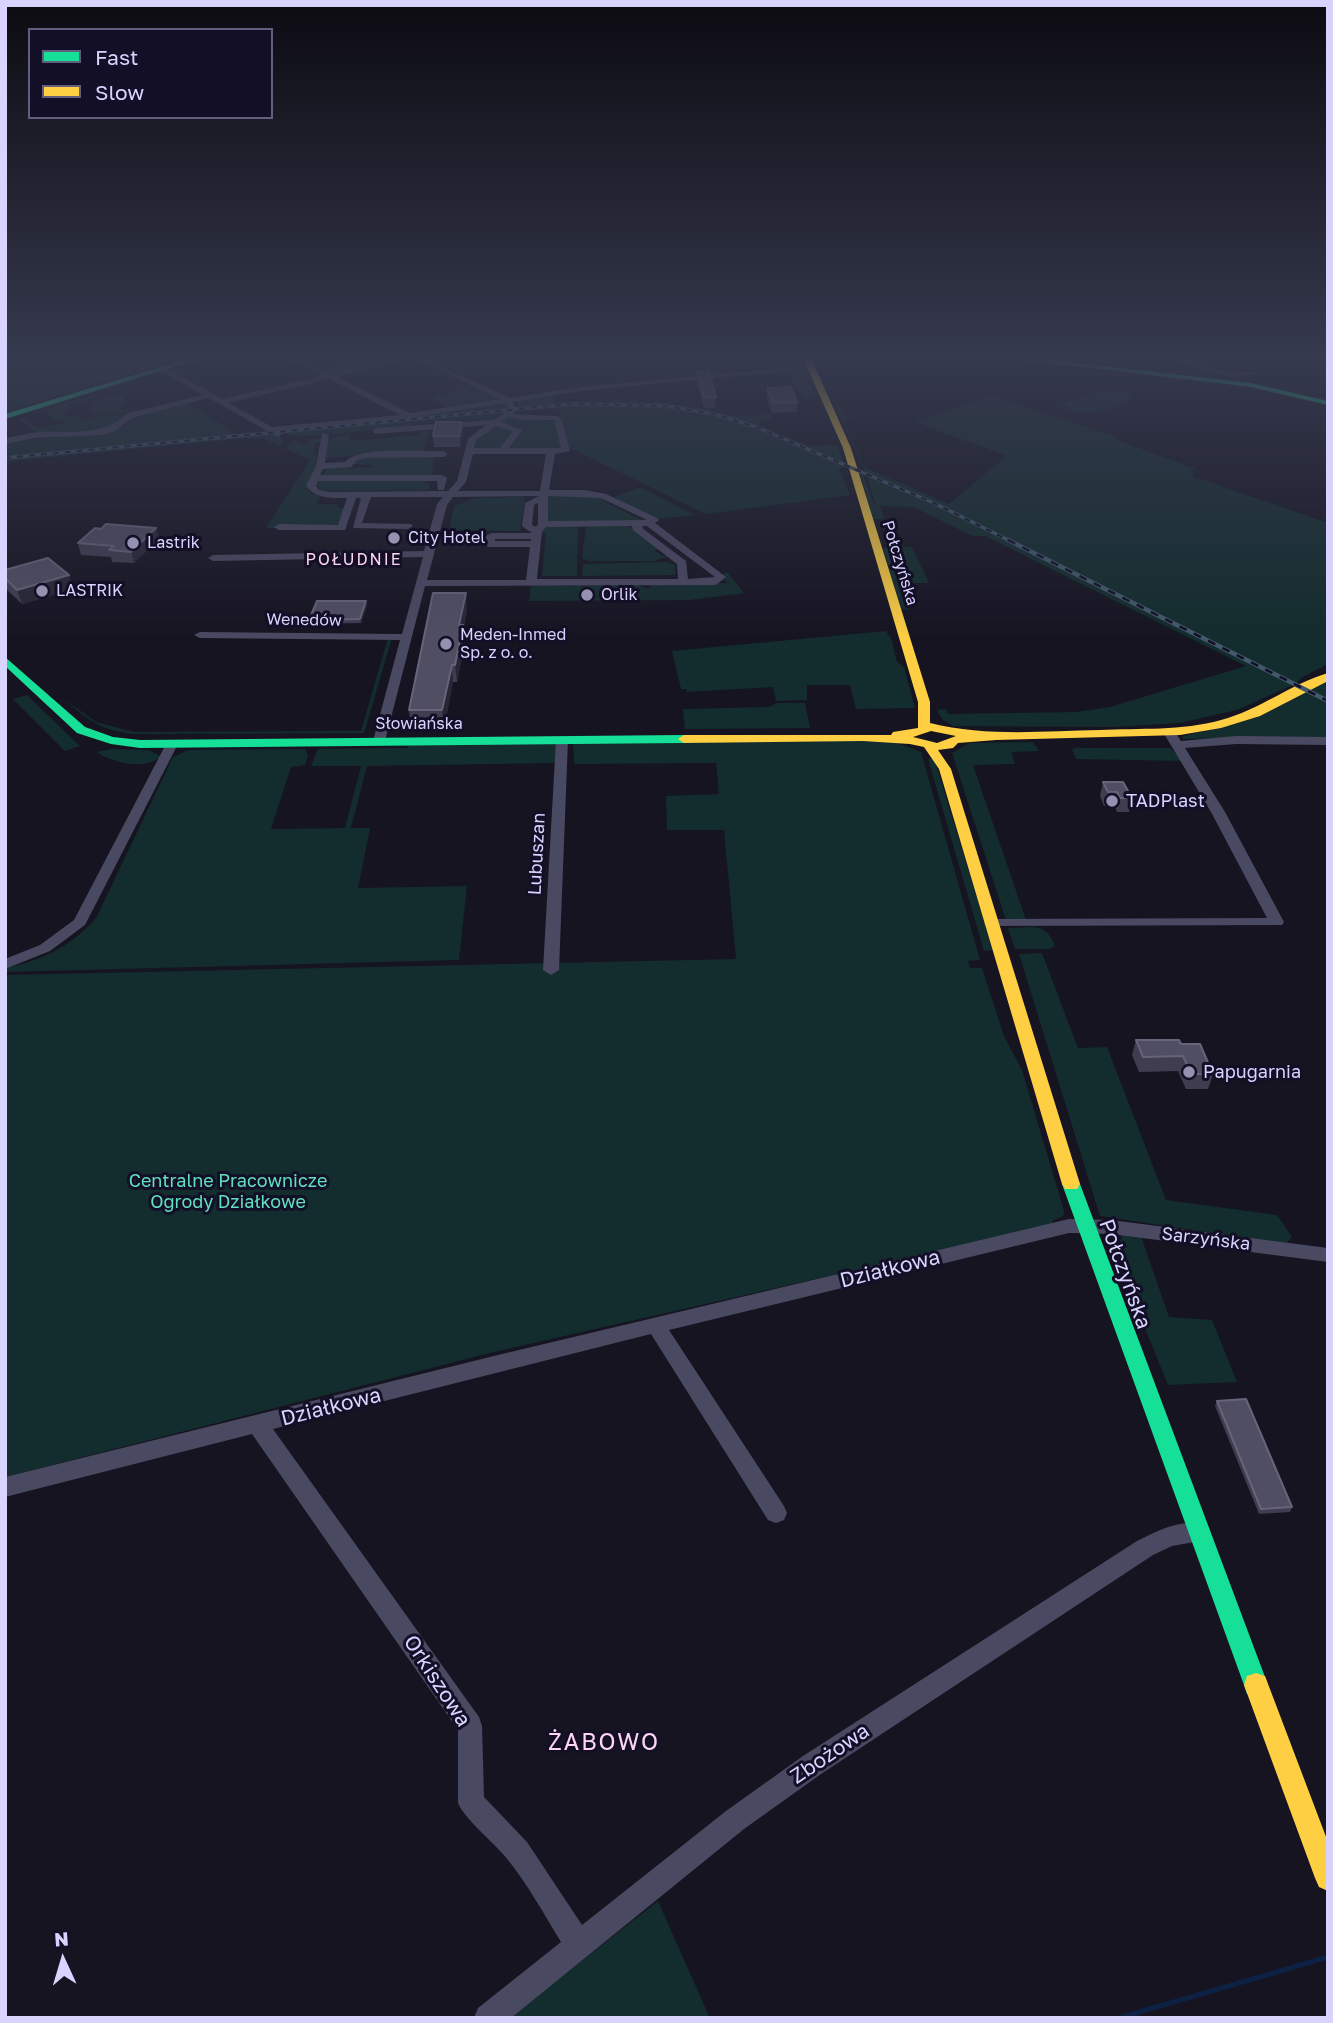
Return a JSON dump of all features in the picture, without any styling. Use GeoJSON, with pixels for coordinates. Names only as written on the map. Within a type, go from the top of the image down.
{"type":"FeatureCollection","features":[{"type":"Feature","properties":{"kind":"main road","name":"Połczyńska"},"geometry":{"type":"LineString","coordinates":[[848,452],[924,702],[948,736],[945,769]]}},
{"type":"Feature","properties":{"kind":"main road","name":"Słowiańska"},"geometry":{"type":"LineString","coordinates":[[5,660],[86,732],[130,743],[172,744],[948,736],[1174,738],[1245,717],[1328,676]]}},
{"type":"Feature","properties":{"kind":"main road","name":"Połczyńska"},"geometry":{"type":"LineString","coordinates":[[924,702],[922,737],[945,769],[1084,1225],[1328,1878]]}},
{"type":"Feature","properties":{"kind":"main road","name":"Połczyńska"},"geometry":{"type":"LineString","coordinates":[[1293,1784],[1328,1856]]}},
{"type":"Feature","properties":{"kind":"street"},"geometry":{"type":"LineString","coordinates":[[322,452],[320,466],[311,486],[316,492],[352,495],[451,493],[603,496],[654,520],[636,528],[682,563],[683,582]]}},
{"type":"Feature","properties":{"kind":"street"},"geometry":{"type":"LineString","coordinates":[[348,465],[354,458],[365,455],[478,452]]}},
{"type":"Feature","properties":{"kind":"street"},"geometry":{"type":"LineString","coordinates":[[531,583],[551,452]]}},
{"type":"Feature","properties":{"kind":"street"},"geometry":{"type":"LineString","coordinates":[[379,741],[442,504],[461,482],[468,453]]}},
{"type":"Feature","properties":{"kind":"street"},"geometry":{"type":"LineString","coordinates":[[315,478],[442,483],[444,454]]}},
{"type":"Feature","properties":{"kind":"street"},"geometry":{"type":"LineString","coordinates":[[320,466],[368,466]]}},
{"type":"Feature","properties":{"kind":"street"},"geometry":{"type":"LineString","coordinates":[[279,527],[342,528],[352,495]]}},
{"type":"Feature","properties":{"kind":"street"},"geometry":{"type":"LineString","coordinates":[[368,495],[356,526],[408,526]]}},
{"type":"Feature","properties":{"kind":"street"},"geometry":{"type":"LineString","coordinates":[[421,583],[716,582],[721,577],[644,524],[538,534],[527,526],[530,503],[544,496]]}},
{"type":"Feature","properties":{"kind":"street"},"geometry":{"type":"LineString","coordinates":[[213,558],[429,554]]}},
{"type":"Feature","properties":{"kind":"street"},"geometry":{"type":"LineString","coordinates":[[675,558],[691,554]]}},
{"type":"Feature","properties":{"kind":"street","name":"Wenedów"},"geometry":{"type":"LineString","coordinates":[[200,635],[407,637]]}},
{"type":"Feature","properties":{"kind":"street"},"geometry":{"type":"LineString","coordinates":[[1174,738],[1328,740]]}},
{"type":"Feature","properties":{"kind":"street"},"geometry":{"type":"LineString","coordinates":[[991,923],[1277,922],[1174,738]]}},
{"type":"Feature","properties":{"kind":"street","name":"Lubuszan"},"geometry":{"type":"LineString","coordinates":[[551,970],[562,740]]}},
{"type":"Feature","properties":{"kind":"street"},"geometry":{"type":"LineString","coordinates":[[5,964],[44,950],[80,922],[172,744]]}},
{"type":"Feature","properties":{"kind":"street","name":"Sarzyńska"},"geometry":{"type":"LineString","coordinates":[[1084,1225],[1328,1255]]}},
{"type":"Feature","properties":{"kind":"street","name":"Działkowa"},"geometry":{"type":"LineString","coordinates":[[5,1487],[498,1363],[1060,1227],[1084,1225]]}},
{"type":"Feature","properties":{"kind":"street"},"geometry":{"type":"LineString","coordinates":[[656,1326],[776,1513]]}},
{"type":"Feature","properties":{"kind":"street","name":"Orkiszowa"},"geometry":{"type":"LineString","coordinates":[[258,1425],[470,1726],[471,1803],[490,1818],[512,1842],[579,1945]]}},
{"type":"Feature","properties":{"kind":"street","name":"Zbożowa"},"geometry":{"type":"LineString","coordinates":[[488,2018],[735,1820],[812,1765],[1145,1548],[1170,1536],[1198,1533]]}},
{"type":"Feature","properties":{"kind":"green space"},"geometry":{"type":"Polygon","coordinates":[[[5,452],[101,452],[5,462],[5,452]]]}},
{"type":"Feature","properties":{"kind":"green space"},"geometry":{"type":"Polygon","coordinates":[[[293,452],[317,454],[307,489],[312,494],[321,496],[316,504],[338,504],[338,508],[345,508],[338,525],[277,525],[275,528],[266,528],[310,460],[293,452]]]}},
{"type":"Feature","properties":{"kind":"green space"},"geometry":{"type":"Polygon","coordinates":[[[326,452],[404,452],[325,458],[326,452]]]}},
{"type":"Feature","properties":{"kind":"green space"},"geometry":{"type":"Polygon","coordinates":[[[579,452],[840,452],[845,466],[839,469],[850,495],[706,514],[579,452]]]}},
{"type":"Feature","properties":{"kind":"green space"},"geometry":{"type":"Polygon","coordinates":[[[856,452],[864,467],[949,504],[1007,456],[997,452],[1150,452],[1196,469],[1191,471],[1195,474],[1192,476],[1328,523],[1328,664],[1301,678],[1297,683],[1237,710],[1180,723],[1112,727],[953,726],[942,719],[937,710],[946,709],[948,714],[1076,712],[1110,707],[1246,666],[985,536],[973,536],[913,507],[880,506],[884,519],[873,519],[859,469],[876,506],[856,452]]]}},
{"type":"Feature","properties":{"kind":"green space"},"geometry":{"type":"Polygon","coordinates":[[[363,456],[434,456],[432,477],[322,476],[327,468],[373,467],[353,464],[363,456]]]}},
{"type":"Feature","properties":{"kind":"green space"},"geometry":{"type":"Polygon","coordinates":[[[320,479],[425,479],[425,483],[430,483],[430,490],[321,491],[317,486],[320,479]]]}},
{"type":"Feature","properties":{"kind":"green space"},"geometry":{"type":"Polygon","coordinates":[[[638,488],[694,515],[657,519],[613,497],[638,488]]]}},
{"type":"Feature","properties":{"kind":"green space"},"geometry":{"type":"Polygon","coordinates":[[[547,495],[606,498],[603,501],[648,521],[546,523],[547,495]]]}},
{"type":"Feature","properties":{"kind":"green space"},"geometry":{"type":"Polygon","coordinates":[[[525,497],[520,531],[449,530],[454,506],[476,498],[525,497]]]}},
{"type":"Feature","properties":{"kind":"green space"},"geometry":{"type":"Polygon","coordinates":[[[546,524],[578,524],[577,576],[542,576],[546,533],[540,533],[546,524]]]}},
{"type":"Feature","properties":{"kind":"green space"},"geometry":{"type":"Polygon","coordinates":[[[586,526],[629,526],[658,548],[655,551],[669,556],[655,561],[589,561],[582,558],[586,526]]]}},
{"type":"Feature","properties":{"kind":"green space"},"geometry":{"type":"Polygon","coordinates":[[[912,547],[929,583],[900,583],[910,610],[901,609],[883,549],[912,547]]]}},
{"type":"Feature","properties":{"kind":"green space"},"geometry":{"type":"Polygon","coordinates":[[[667,562],[675,565],[675,575],[582,576],[583,564],[667,562]]]}},
{"type":"Feature","properties":{"kind":"green space"},"geometry":{"type":"Polygon","coordinates":[[[727,572],[744,593],[689,600],[529,601],[531,586],[638,585],[648,589],[651,585],[727,583],[722,575],[727,572]]]}},
{"type":"Feature","properties":{"kind":"green space"},"geometry":{"type":"Polygon","coordinates":[[[886,631],[892,641],[897,662],[904,667],[915,708],[856,709],[850,685],[807,685],[807,700],[776,701],[773,687],[687,692],[686,689],[681,689],[672,651],[886,631]]]}},
{"type":"Feature","properties":{"kind":"green space"},"geometry":{"type":"Polygon","coordinates":[[[388,638],[392,638],[364,733],[131,734],[94,722],[64,699],[96,722],[134,732],[361,731],[388,638]]]}},
{"type":"Feature","properties":{"kind":"green space"},"geometry":{"type":"Polygon","coordinates":[[[1328,680],[1328,738],[1182,739],[1183,736],[1212,729],[1328,680]]]}},
{"type":"Feature","properties":{"kind":"green space"},"geometry":{"type":"Polygon","coordinates":[[[27,695],[80,746],[65,751],[13,699],[27,695]]]}},
{"type":"Feature","properties":{"kind":"green space"},"geometry":{"type":"Polygon","coordinates":[[[776,703],[805,703],[810,728],[685,729],[683,709],[770,707],[776,703]]]}},
{"type":"Feature","properties":{"kind":"green space","name":"Centralne Pracownicze Ogrody Działkowe"},"geometry":{"type":"Polygon","coordinates":[[[889,740],[921,752],[980,960],[968,961],[970,968],[982,968],[1004,1036],[1022,1070],[1064,1211],[1063,1216],[1052,1221],[1054,1225],[494,1352],[5,1477],[5,975],[736,959],[724,830],[667,830],[666,796],[719,794],[716,763],[574,764],[573,744],[889,740]]]}},
{"type":"Feature","properties":{"kind":"green space"},"geometry":{"type":"Polygon","coordinates":[[[1033,742],[1039,751],[1011,752],[1015,764],[973,765],[1026,920],[1006,920],[952,753],[969,743],[1033,742]]]}},
{"type":"Feature","properties":{"kind":"green space"},"geometry":{"type":"Polygon","coordinates":[[[409,744],[558,744],[556,763],[367,766],[351,828],[370,828],[358,888],[467,886],[459,960],[5,972],[5,968],[55,951],[76,937],[96,918],[173,757],[188,750],[305,749],[308,755],[305,765],[291,767],[271,829],[345,828],[361,766],[311,766],[318,749],[408,748],[409,744]]]}},
{"type":"Feature","properties":{"kind":"green space"},"geometry":{"type":"Polygon","coordinates":[[[1170,748],[1184,761],[1076,759],[1072,750],[1170,748]]]}},
{"type":"Feature","properties":{"kind":"green space"},"geometry":{"type":"Polygon","coordinates":[[[111,749],[148,750],[161,756],[147,763],[129,764],[97,752],[111,749]]]}},
{"type":"Feature","properties":{"kind":"green space"},"geometry":{"type":"Polygon","coordinates":[[[934,758],[993,950],[984,951],[928,759],[934,758]]]}},
{"type":"Feature","properties":{"kind":"green space"},"geometry":{"type":"Polygon","coordinates":[[[1008,928],[1042,929],[1055,946],[1049,949],[1015,949],[1008,928]]]}},
{"type":"Feature","properties":{"kind":"green space"},"geometry":{"type":"Polygon","coordinates":[[[1042,953],[1078,1048],[1107,1047],[1166,1200],[1277,1215],[1292,1237],[1286,1244],[1100,1216],[1019,954],[1042,953]]]}},
{"type":"Feature","properties":{"kind":"green space"},"geometry":{"type":"Polygon","coordinates":[[[1121,1235],[1141,1236],[1169,1317],[1212,1320],[1237,1382],[1168,1385],[1111,1245],[1122,1239],[1121,1235]]]}},
{"type":"Feature","properties":{"kind":"green space"},"geometry":{"type":"Polygon","coordinates":[[[658,1901],[710,2018],[509,2018],[658,1901]]]}},
{"type":"Feature","properties":{"kind":"building"},"geometry":{"type":"Polygon","coordinates":[[[106,524],[156,528],[131,552],[109,550],[114,546],[78,543],[95,528],[101,529],[106,524]]]}},
{"type":"Feature","properties":{"kind":"building"},"geometry":{"type":"Polygon","coordinates":[[[48,558],[69,575],[17,590],[5,578],[5,570],[48,558]]]}},
{"type":"Feature","properties":{"kind":"building"},"geometry":{"type":"Polygon","coordinates":[[[433,593],[466,593],[455,665],[452,665],[442,710],[409,710],[433,593]]]}},
{"type":"Feature","properties":{"kind":"building"},"geometry":{"type":"Polygon","coordinates":[[[317,601],[366,601],[360,619],[309,620],[317,601]]]}},
{"type":"Feature","properties":{"kind":"building"},"geometry":{"type":"Polygon","coordinates":[[[1103,782],[1123,782],[1132,798],[1120,798],[1117,792],[1108,792],[1103,782]]]}},
{"type":"Feature","properties":{"kind":"building"},"geometry":{"type":"Polygon","coordinates":[[[1136,1040],[1179,1040],[1181,1044],[1200,1044],[1213,1074],[1191,1074],[1183,1056],[1143,1057],[1136,1040]]]}},
{"type":"Feature","properties":{"kind":"building"},"geometry":{"type":"Polygon","coordinates":[[[1246,1399],[1292,1507],[1261,1509],[1217,1401],[1246,1399]]]}},
{"type":"Feature","properties":{"kind":"waterway"},"geometry":{"type":"LineString","coordinates":[[1119,2018],[1328,1957]]}},
{"type":"Feature","properties":{"kind":"railway"},"geometry":{"type":"LineString","coordinates":[[5,458],[64,452]]}},
{"type":"Feature","properties":{"kind":"railway"},"geometry":{"type":"LineString","coordinates":[[816,452],[934,503],[1008,540]]}},
{"type":"Feature","properties":{"kind":"railway"},"geometry":{"type":"LineString","coordinates":[[1008,540],[1012,542]]}},
{"type":"Feature","properties":{"kind":"railway"},"geometry":{"type":"LineString","coordinates":[[1008,540],[1328,701]]}},
{"type":"Feature","properties":{"kind":"traffic: fast"},"geometry":{"type":"LineString","coordinates":[[5,660],[81,730],[111,740],[140,744],[684,739]]}},
{"type":"Feature","properties":{"kind":"traffic: fast"},"geometry":{"type":"LineString","coordinates":[[1071,1184],[1256,1685]]}},
{"type":"Feature","properties":{"kind":"traffic: slow"},"geometry":{"type":"LineString","coordinates":[[848,452],[924,702],[924,728]]}},
{"type":"Feature","properties":{"kind":"traffic: slow"},"geometry":{"type":"LineString","coordinates":[[897,735],[915,733],[930,727],[951,732],[996,736],[1180,731],[1221,724],[1256,713],[1328,676]]}},
{"type":"Feature","properties":{"kind":"traffic: slow"},"geometry":{"type":"LineString","coordinates":[[684,739],[863,737],[910,740],[937,747],[949,745],[954,740],[996,736]]}},
{"type":"Feature","properties":{"kind":"traffic: slow"},"geometry":{"type":"LineString","coordinates":[[929,746],[945,769],[1071,1184]]}},
{"type":"Feature","properties":{"kind":"traffic: slow"},"geometry":{"type":"LineString","coordinates":[[1256,1685],[1328,1878]]}},
{"type":"Feature","properties":{"kind":"place","name":"City Hotel"},"geometry":{"type":"Point","coordinates":[394,538]}},
{"type":"Feature","properties":{"kind":"place","name":"Lastrik"},"geometry":{"type":"Point","coordinates":[133,543]}},
{"type":"Feature","properties":{"kind":"place","name":"LASTRIK"},"geometry":{"type":"Point","coordinates":[42,591]}},
{"type":"Feature","properties":{"kind":"place","name":"Orlik"},"geometry":{"type":"Point","coordinates":[587,595]}},
{"type":"Feature","properties":{"kind":"place","name":"Meden-Inmed Sp. z o. o."},"geometry":{"type":"Point","coordinates":[446,644]}},
{"type":"Feature","properties":{"kind":"place","name":"TADPlast"},"geometry":{"type":"Point","coordinates":[1112,801]}},
{"type":"Feature","properties":{"kind":"place","name":"Papugarnia"},"geometry":{"type":"Point","coordinates":[1189,1072]}},
{"type":"Feature","properties":{"kind":"district","name":"POŁUDNIE"},"geometry":{"type":"Point","coordinates":[354,560]}},
{"type":"Feature","properties":{"kind":"district","name":"ŻABOWO"},"geometry":{"type":"Point","coordinates":[604,1743]}}]}
